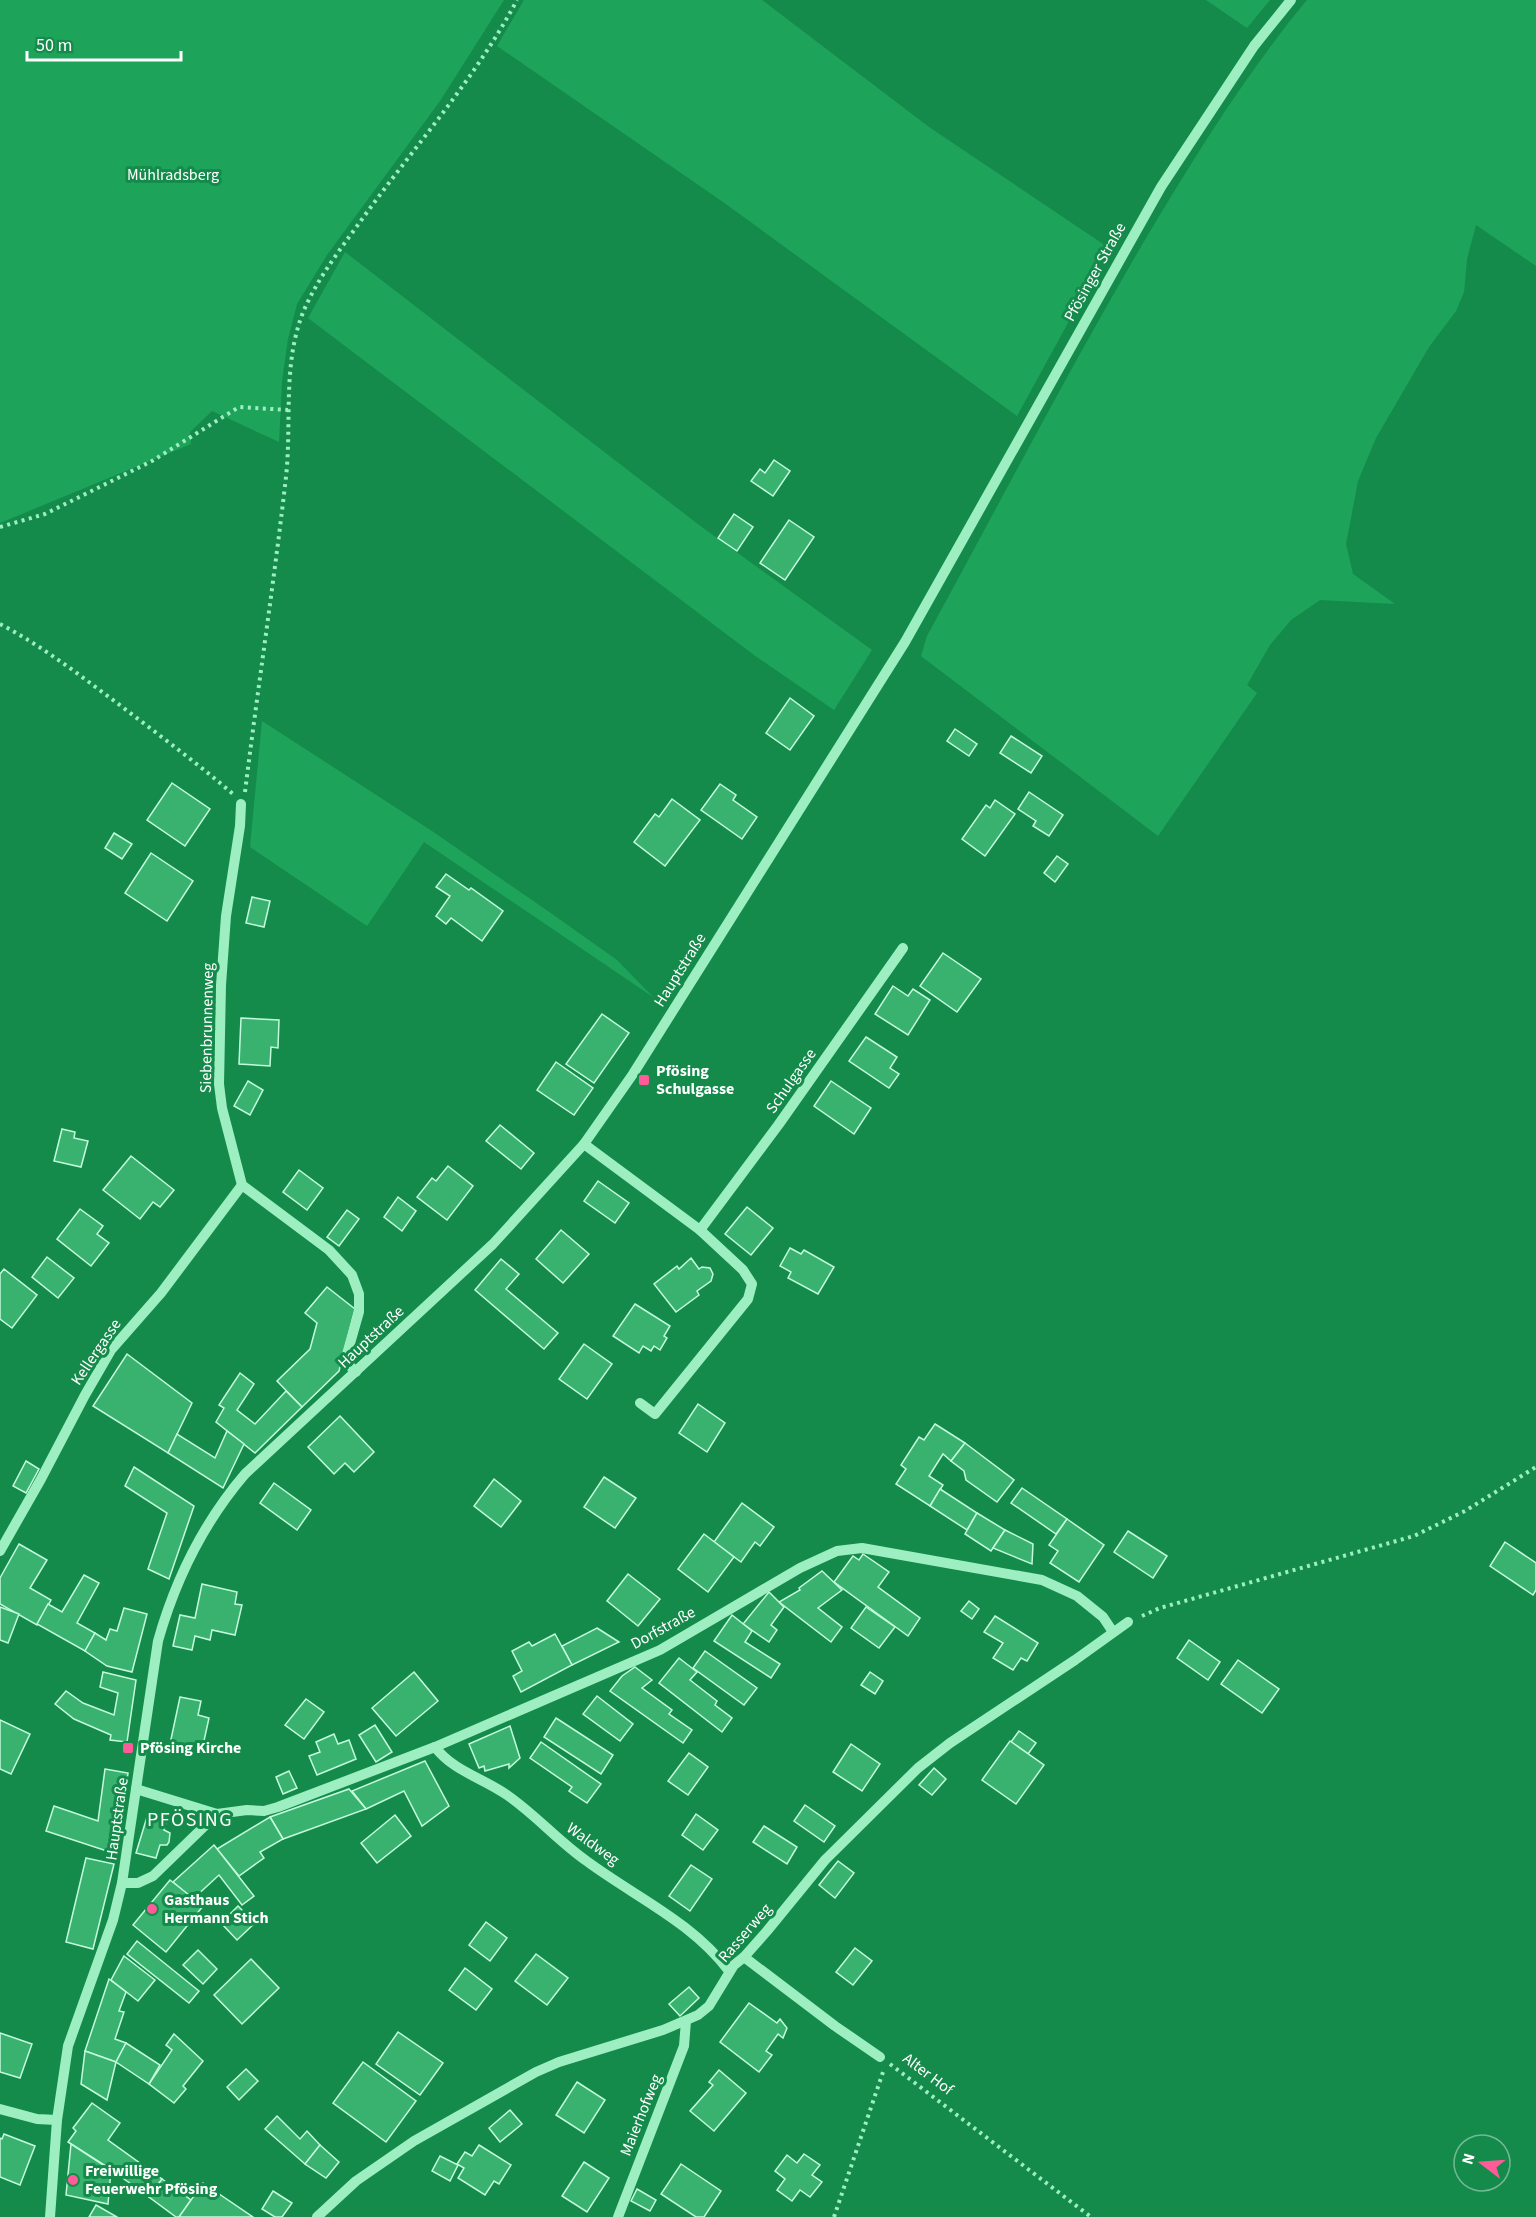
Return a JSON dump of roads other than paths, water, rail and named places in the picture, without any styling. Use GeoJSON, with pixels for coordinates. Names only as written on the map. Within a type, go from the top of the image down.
{"type":"FeatureCollection","features":[{"type":"Feature","properties":{"kind":"street","name":"Pfösinger Straße"},"geometry":{"type":"LineString","coordinates":[[944,571],[1161,187],[1254,46],[1291,0]]}},
{"type":"Feature","properties":{"kind":"street","name":"Hauptstraße"},"geometry":{"type":"LineString","coordinates":[[50,2217],[57,2120],[68,2046],[113,1920],[122,1883],[158,1641],[166,1611],[178,1581],[226,1498],[245,1474],[493,1244],[585,1144],[633,1074],[862,712],[905,642],[944,571]]}},
{"type":"Feature","properties":{"kind":"street","name":"Siebenbrunnenweg"},"geometry":{"type":"LineString","coordinates":[[241,804],[240,826],[226,916],[221,985],[219,1084],[222,1108],[242,1185]]}},
{"type":"Feature","properties":{"kind":"street","name":"Schulgasse"},"geometry":{"type":"LineString","coordinates":[[700,1230],[779,1124],[903,948]]}},
{"type":"Feature","properties":{"kind":"street"},"geometry":{"type":"LineString","coordinates":[[585,1144],[700,1230],[743,1270],[752,1284],[748,1299],[655,1414],[640,1403]]}},
{"type":"Feature","properties":{"kind":"street"},"geometry":{"type":"LineString","coordinates":[[242,1185],[329,1250],[352,1275],[359,1294],[358,1312],[347,1354],[348,1364],[356,1372]]}},
{"type":"Feature","properties":{"kind":"street","name":"Kellergasse"},"geometry":{"type":"LineString","coordinates":[[0,1551],[111,1350],[161,1293],[242,1185]]}},
{"type":"Feature","properties":{"kind":"street","name":"Dorfstraße"},"geometry":{"type":"LineString","coordinates":[[136,1789],[217,1814],[247,1810],[264,1811],[435,1747],[660,1650],[800,1568],[821,1557],[850,1548],[923,1558],[1042,1580],[1077,1596],[1103,1617],[1113,1632]]}},
{"type":"Feature","properties":{"kind":"street","name":"Rasserweg"},"geometry":{"type":"LineString","coordinates":[[317,2217],[356,2181],[414,2141],[536,2072],[569,2058],[686,2021],[709,2006],[721,1989],[729,1971],[744,1957],[825,1860],[883,1800],[950,1743],[1128,1622]]}},
{"type":"Feature","properties":{"kind":"street","name":"Waldweg"},"geometry":{"type":"LineString","coordinates":[[435,1747],[443,1757],[457,1767],[515,1800],[590,1864],[701,1938],[729,1971]]}},
{"type":"Feature","properties":{"kind":"street"},"geometry":{"type":"LineString","coordinates":[[122,1883],[138,1883],[153,1876],[217,1814]]}},
{"type":"Feature","properties":{"kind":"street","name":"Alter Hof"},"geometry":{"type":"LineString","coordinates":[[744,1957],[880,2057]]}},
{"type":"Feature","properties":{"kind":"street","name":"Maierhofweg"},"geometry":{"type":"LineString","coordinates":[[618,2217],[684,2046],[686,2021]]}},
{"type":"Feature","properties":{"kind":"street"},"geometry":{"type":"LineString","coordinates":[[0,2109],[37,2119],[57,2120]]}},
{"type":"Feature","properties":{"kind":"place","name":"Pfösing Schulgasse"},"geometry":{"type":"Point","coordinates":[644,1080]}},
{"type":"Feature","properties":{"kind":"place","name":"Pfösing Kirche"},"geometry":{"type":"Point","coordinates":[128,1748]}},
{"type":"Feature","properties":{"kind":"place","name":"Gasthaus Hermann Stich"},"geometry":{"type":"Point","coordinates":[152,1909]}},
{"type":"Feature","properties":{"kind":"place","name":"Freiwillige Feuerwehr Pfösing"},"geometry":{"type":"Point","coordinates":[73,2180]}},
{"type":"Feature","properties":{"kind":"district","name":"PFÖSING"},"geometry":{"type":"Point","coordinates":[190,1820]}},
{"type":"Feature","properties":{"kind":"park label","name":"Mühlradsberg"},"geometry":{"type":"Point","coordinates":[173,175]}}]}
